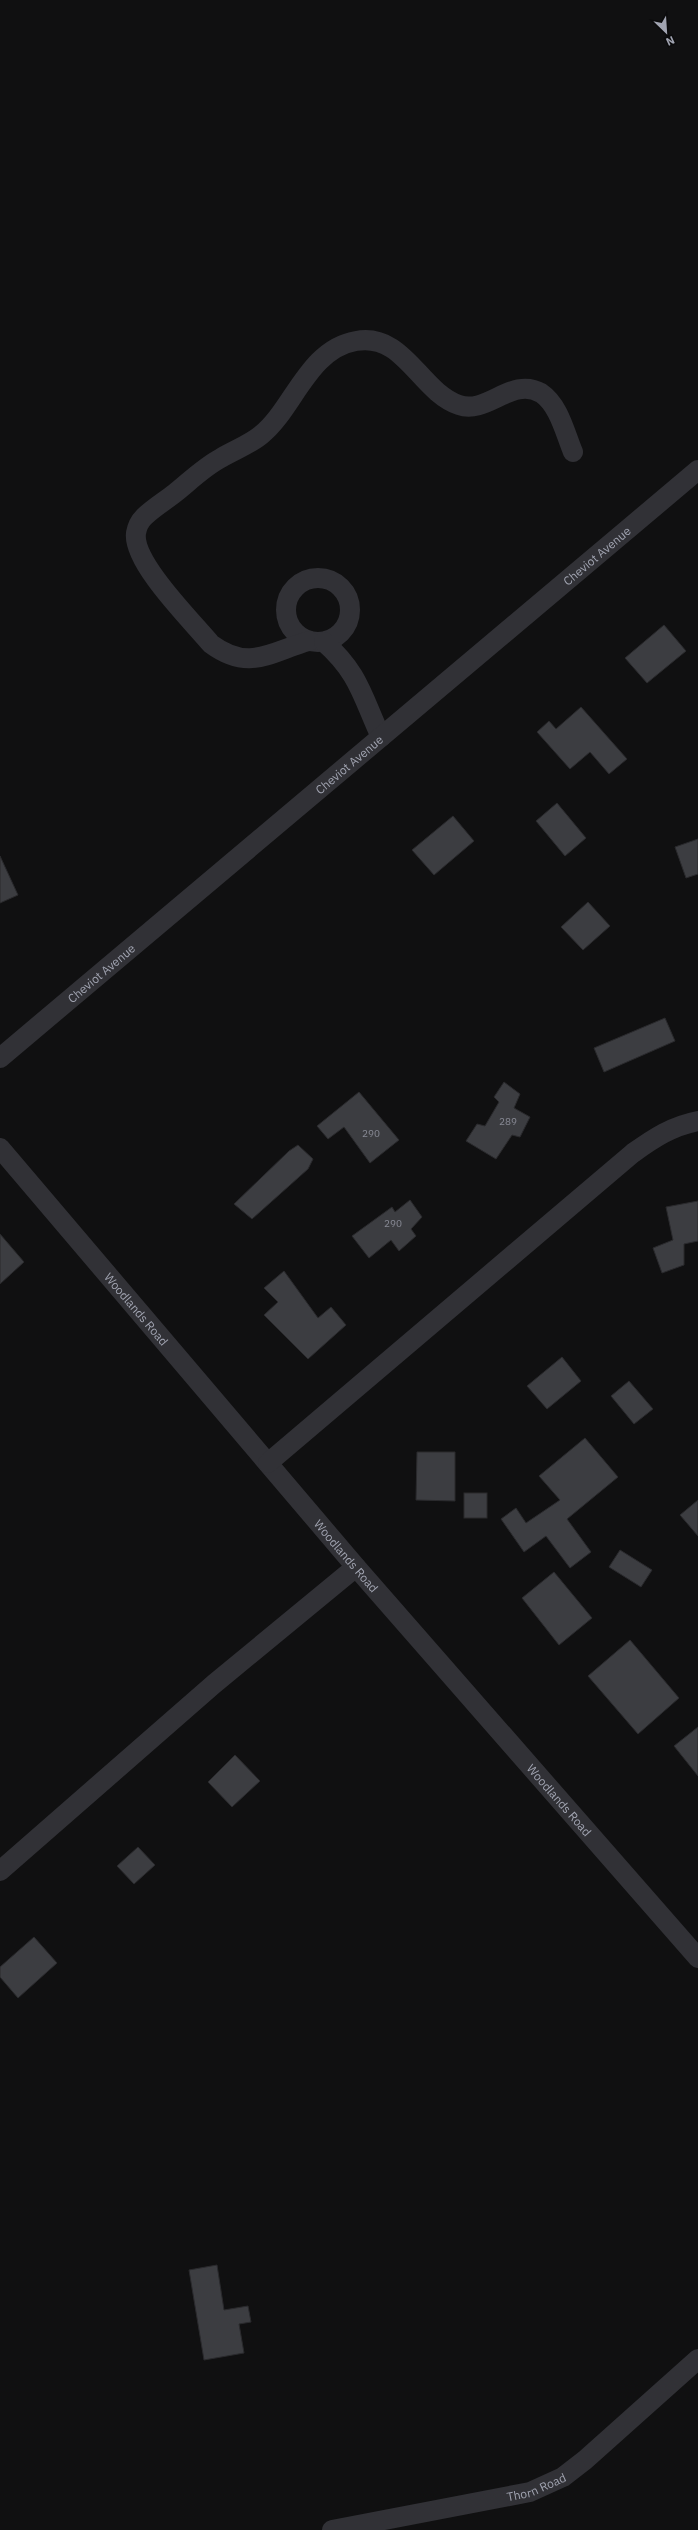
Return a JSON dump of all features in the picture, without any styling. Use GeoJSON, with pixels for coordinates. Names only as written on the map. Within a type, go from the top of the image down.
{"type":"FeatureCollection","features":[{"type":"Feature","properties":{"kind":"street"},"geometry":{"type":"LineString","coordinates":[[381,737],[354,674],[342,657],[316,642],[272,655],[247,660],[222,652],[211,644],[150,571],[136,544],[136,533],[139,523],[144,516],[210,465],[261,436],[277,418],[302,380],[337,348],[347,343],[367,340],[389,347],[410,363],[436,390],[460,406],[477,406],[513,391],[534,390],[546,398],[552,405],[573,452]]}},
{"type":"Feature","properties":{"kind":"street","name":"Cheviot Avenue"},"geometry":{"type":"LineString","coordinates":[[0,1058],[698,470]]}},
{"type":"Feature","properties":{"kind":"street"},"geometry":{"type":"LineString","coordinates":[[268,1462],[633,1153],[659,1134],[673,1127],[698,1121]]}},
{"type":"Feature","properties":{"kind":"street","name":"Woodlands Road"},"geometry":{"type":"LineString","coordinates":[[0,1148],[356,1567],[698,1958]]}},
{"type":"Feature","properties":{"kind":"street"},"geometry":{"type":"LineString","coordinates":[[0,1871],[214,1684],[356,1567]]}},
{"type":"Feature","properties":{"kind":"street","name":"Thorn Road"},"geometry":{"type":"LineString","coordinates":[[332,2530],[530,2492],[548,2485],[586,2460],[698,2359]]}},
{"type":"Feature","properties":{"kind":"building"},"geometry":{"type":"Polygon","coordinates":[[[664,625],[686,651],[647,683],[625,658],[664,625]]]}},
{"type":"Feature","properties":{"kind":"building"},"geometry":{"type":"Polygon","coordinates":[[[581,707],[627,759],[609,774],[590,752],[570,769],[537,732],[549,721],[556,729],[581,707]]]}},
{"type":"Feature","properties":{"kind":"building"},"geometry":{"type":"Polygon","coordinates":[[[557,803],[586,838],[565,856],[536,821],[557,803]]]}},
{"type":"Feature","properties":{"kind":"building"},"geometry":{"type":"Polygon","coordinates":[[[453,816],[474,841],[434,875],[412,850],[453,816]]]}},
{"type":"Feature","properties":{"kind":"building"},"geometry":{"type":"Polygon","coordinates":[[[698,839],[698,874],[686,878],[675,847],[698,839]]]}},
{"type":"Feature","properties":{"kind":"building"},"geometry":{"type":"Polygon","coordinates":[[[0,856],[18,895],[0,903],[0,856]]]}},
{"type":"Feature","properties":{"kind":"building"},"geometry":{"type":"Polygon","coordinates":[[[588,902],[610,926],[583,950],[561,927],[588,902]]]}},
{"type":"Feature","properties":{"kind":"building"},"geometry":{"type":"Polygon","coordinates":[[[665,1018],[675,1041],[604,1072],[594,1048],[665,1018]]]}},
{"type":"Feature","properties":{"kind":"building"},"geometry":{"type":"Polygon","coordinates":[[[504,1082],[520,1094],[514,1108],[530,1117],[520,1137],[512,1135],[496,1159],[466,1141],[477,1124],[485,1126],[499,1102],[494,1097],[504,1082]]]}},
{"type":"Feature","properties":{"kind":"building"},"geometry":{"type":"Polygon","coordinates":[[[359,1092],[399,1140],[370,1163],[344,1127],[328,1139],[317,1126],[359,1092]]]}},
{"type":"Feature","properties":{"kind":"building"},"geometry":{"type":"Polygon","coordinates":[[[298,1145],[313,1159],[308,1169],[252,1219],[234,1204],[289,1151],[298,1145]]]}},
{"type":"Feature","properties":{"kind":"building"},"geometry":{"type":"Polygon","coordinates":[[[410,1200],[422,1217],[411,1229],[416,1236],[399,1251],[391,1240],[369,1258],[352,1236],[392,1207],[395,1212],[410,1200]]]}},
{"type":"Feature","properties":{"kind":"building"},"geometry":{"type":"Polygon","coordinates":[[[698,1201],[698,1241],[684,1244],[684,1265],[662,1273],[653,1248],[673,1240],[666,1207],[698,1201]]]}},
{"type":"Feature","properties":{"kind":"building"},"geometry":{"type":"Polygon","coordinates":[[[0,1234],[24,1262],[0,1284],[0,1234]]]}},
{"type":"Feature","properties":{"kind":"building"},"geometry":{"type":"Polygon","coordinates":[[[284,1271],[318,1318],[331,1307],[346,1325],[308,1359],[264,1315],[278,1302],[264,1288],[284,1271]]]}},
{"type":"Feature","properties":{"kind":"building"},"geometry":{"type":"Polygon","coordinates":[[[562,1357],[581,1381],[547,1409],[527,1386],[562,1357]]]}},
{"type":"Feature","properties":{"kind":"building"},"geometry":{"type":"Polygon","coordinates":[[[629,1381],[653,1409],[634,1424],[611,1396],[629,1381]]]}},
{"type":"Feature","properties":{"kind":"building"},"geometry":{"type":"Polygon","coordinates":[[[585,1438],[618,1477],[567,1519],[591,1552],[570,1568],[546,1536],[524,1552],[501,1519],[516,1508],[526,1523],[560,1500],[539,1476],[585,1438]]]}},
{"type":"Feature","properties":{"kind":"building"},"geometry":{"type":"Polygon","coordinates":[[[417,1452],[455,1452],[455,1501],[416,1500],[417,1452]]]}},
{"type":"Feature","properties":{"kind":"building"},"geometry":{"type":"Polygon","coordinates":[[[464,1493],[487,1493],[487,1518],[464,1518],[464,1493]]]}},
{"type":"Feature","properties":{"kind":"building"},"geometry":{"type":"Polygon","coordinates":[[[698,1500],[698,1536],[680,1515],[698,1500]]]}},
{"type":"Feature","properties":{"kind":"building"},"geometry":{"type":"Polygon","coordinates":[[[620,1550],[652,1570],[641,1587],[609,1567],[620,1550]]]}},
{"type":"Feature","properties":{"kind":"building"},"geometry":{"type":"Polygon","coordinates":[[[554,1572],[592,1618],[559,1645],[522,1598],[554,1572]]]}},
{"type":"Feature","properties":{"kind":"building"},"geometry":{"type":"Polygon","coordinates":[[[630,1640],[679,1698],[638,1734],[588,1676],[630,1640]]]}},
{"type":"Feature","properties":{"kind":"building"},"geometry":{"type":"Polygon","coordinates":[[[698,1727],[698,1776],[674,1746],[698,1727]]]}},
{"type":"Feature","properties":{"kind":"building"},"geometry":{"type":"Polygon","coordinates":[[[235,1755],[260,1781],[232,1807],[208,1782],[235,1755]]]}},
{"type":"Feature","properties":{"kind":"building"},"geometry":{"type":"Polygon","coordinates":[[[138,1847],[155,1865],[134,1884],[117,1866],[138,1847]]]}},
{"type":"Feature","properties":{"kind":"building"},"geometry":{"type":"Polygon","coordinates":[[[34,1937],[57,1963],[18,1998],[0,1977],[0,1967],[34,1937]]]}},
{"type":"Feature","properties":{"kind":"building"},"geometry":{"type":"Polygon","coordinates":[[[217,2265],[224,2310],[248,2306],[251,2322],[239,2324],[244,2353],[204,2360],[189,2270],[217,2265]]]}}]}
